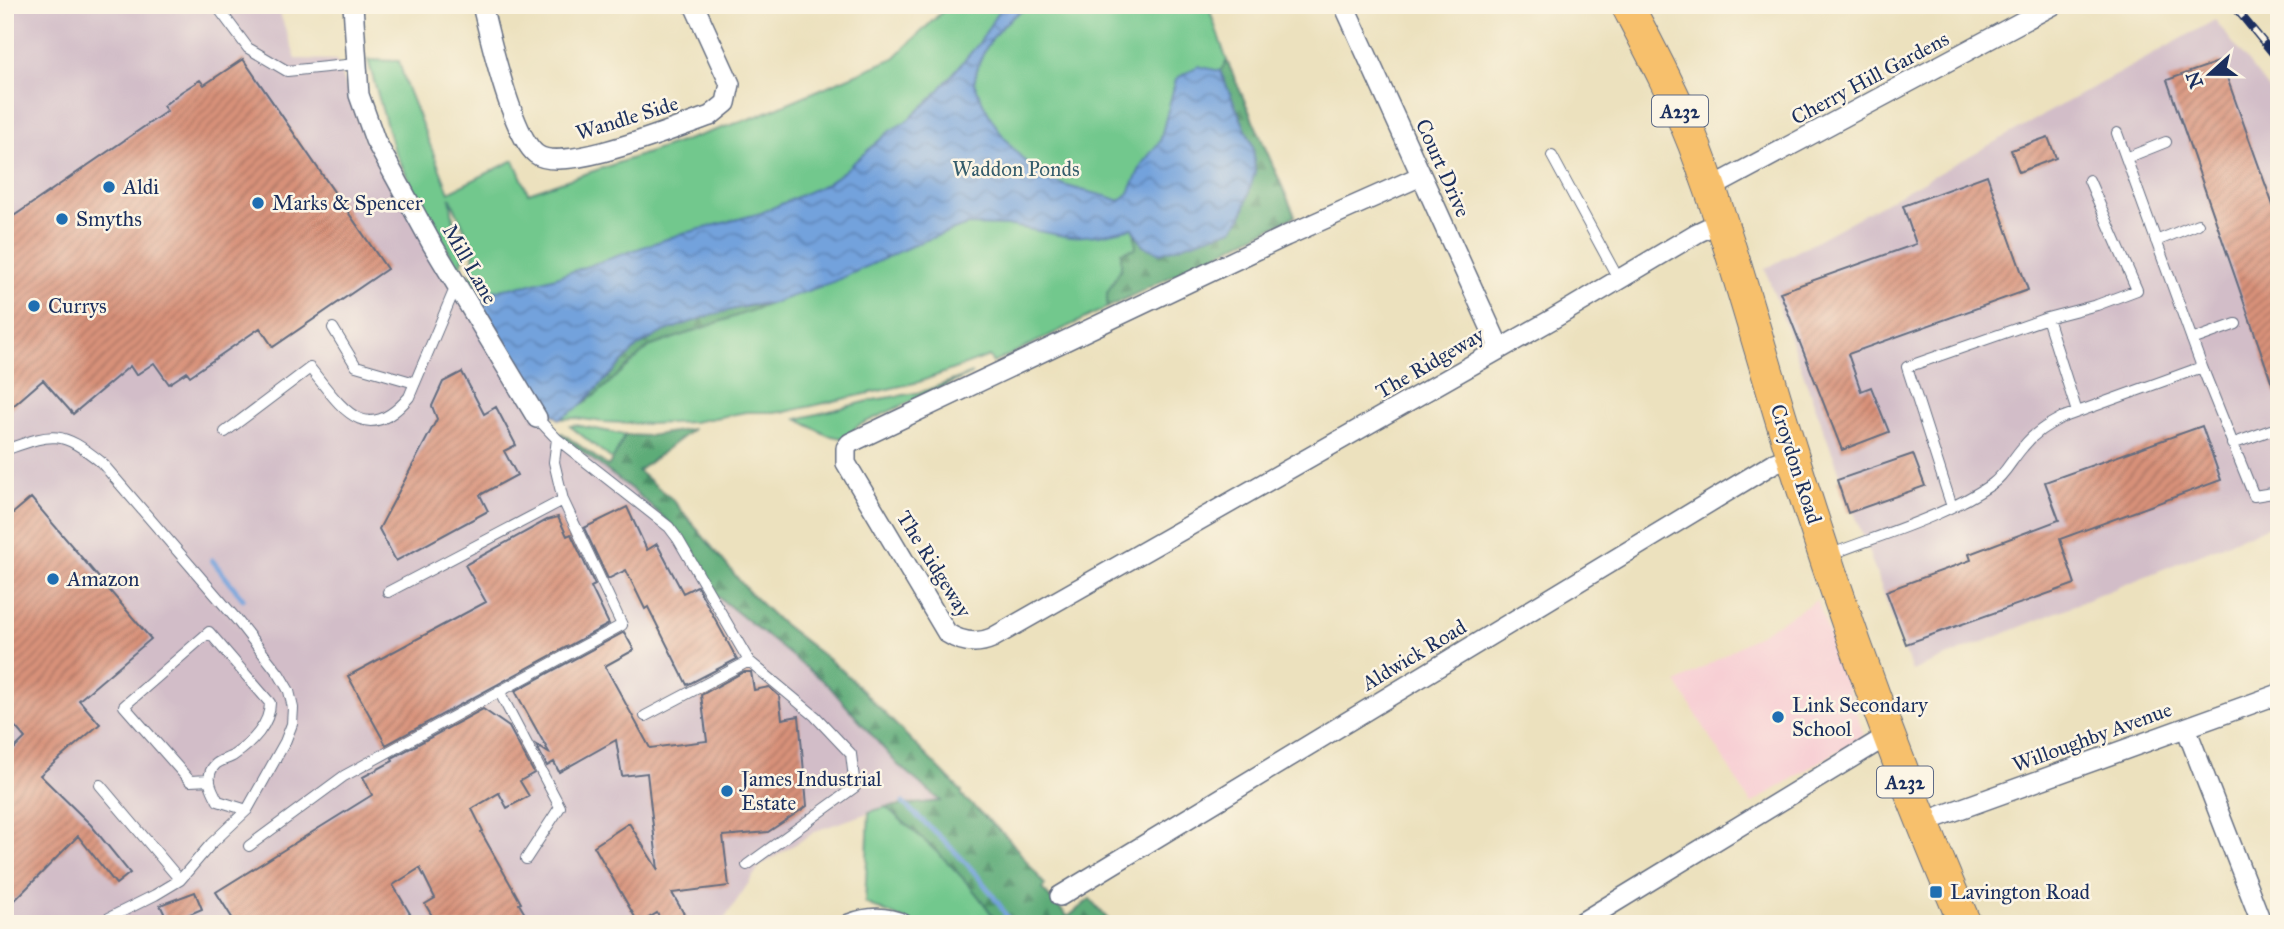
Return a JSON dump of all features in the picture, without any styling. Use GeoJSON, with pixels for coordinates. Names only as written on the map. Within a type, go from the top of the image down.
{"type":"FeatureCollection","features":[{"type":"Feature","properties":{"kind":"highway","name":"Croydon Road"},"geometry":{"type":"LineString","coordinates":[[1627,5],[1665,78],[1694,144],[1793,456],[1887,736],[1965,924]]}},
{"type":"Feature","properties":{"kind":"street","name":"Mill Lane"},"geometry":{"type":"LineString","coordinates":[[353,5],[359,95],[375,140],[456,285],[537,418]]}},
{"type":"Feature","properties":{"kind":"street","name":"Wandle Side"},"geometry":{"type":"LineString","coordinates":[[482,5],[502,80],[525,142],[538,156],[555,161],[589,157],[709,116],[726,103],[730,84],[694,5]]}},
{"type":"Feature","properties":{"kind":"street","name":"Court Drive"},"geometry":{"type":"LineString","coordinates":[[1344,5],[1500,349]]}},
{"type":"Feature","properties":{"kind":"street","name":"Cherry Hill Gardens"},"geometry":{"type":"LineString","coordinates":[[1709,189],[2053,5]]}},
{"type":"Feature","properties":{"kind":"street","name":"The Ridgeway"},"geometry":{"type":"LineString","coordinates":[[1421,176],[1286,236],[861,437],[846,448],[846,463],[947,633],[964,642],[984,642],[1720,222]]}},
{"type":"Feature","properties":{"kind":"street","name":"Aldwick Road"},"geometry":{"type":"LineString","coordinates":[[1060,896],[1773,463],[1793,456]]}},
{"type":"Feature","properties":{"kind":"street","name":"Willoughby Avenue"},"geometry":{"type":"LineString","coordinates":[[1921,823],[2279,694]]}},
{"type":"Feature","properties":{"kind":"street"},"geometry":{"type":"LineString","coordinates":[[2186,728],[2262,924]]}},
{"type":"Feature","properties":{"kind":"street"},"geometry":{"type":"LineString","coordinates":[[1579,924],[1887,736]]}},
{"type":"Feature","properties":{"kind":"street"},"geometry":{"type":"LineString","coordinates":[[849,924],[872,916],[894,919],[902,924]]}},
{"type":"Feature","properties":{"kind":"lane"},"geometry":{"type":"LineString","coordinates":[[216,5],[248,48],[287,71],[356,64]]}},
{"type":"Feature","properties":{"kind":"lane"},"geometry":{"type":"LineString","coordinates":[[2117,133],[2202,367],[2254,496],[2279,492]]}},
{"type":"Feature","properties":{"kind":"lane"},"geometry":{"type":"LineString","coordinates":[[2126,158],[2166,142]]}},
{"type":"Feature","properties":{"kind":"lane"},"geometry":{"type":"LineString","coordinates":[[1552,156],[1619,281]]}},
{"type":"Feature","properties":{"kind":"lane"},"geometry":{"type":"LineString","coordinates":[[1952,507],[1906,367],[2137,290],[2089,180]]}},
{"type":"Feature","properties":{"kind":"lane"},"geometry":{"type":"LineString","coordinates":[[2156,241],[2198,224]]}},
{"type":"Feature","properties":{"kind":"lane"},"geometry":{"type":"LineString","coordinates":[[225,432],[310,368],[342,407],[363,422],[374,422],[398,410],[410,397],[456,285]]}},
{"type":"Feature","properties":{"kind":"lane"},"geometry":{"type":"LineString","coordinates":[[2047,318],[2077,412]]}},
{"type":"Feature","properties":{"kind":"lane"},"geometry":{"type":"LineString","coordinates":[[2192,340],[2236,324]]}},
{"type":"Feature","properties":{"kind":"lane"},"geometry":{"type":"LineString","coordinates":[[333,328],[356,366],[415,383]]}},
{"type":"Feature","properties":{"kind":"lane"},"geometry":{"type":"LineString","coordinates":[[1826,556],[1952,507],[1996,482],[2022,447],[2041,428],[2077,412],[2202,367]]}},
{"type":"Feature","properties":{"kind":"lane"},"geometry":{"type":"LineString","coordinates":[[537,418],[557,439],[668,527],[678,539],[749,660],[815,716],[851,754],[855,787],[747,864]]}},
{"type":"Feature","properties":{"kind":"lane"},"geometry":{"type":"LineString","coordinates":[[2232,444],[2271,430]]}},
{"type":"Feature","properties":{"kind":"lane"},"geometry":{"type":"LineString","coordinates":[[5,450],[38,439],[61,437],[77,443],[101,462],[237,620],[279,674],[289,691],[293,708],[292,724],[285,742],[247,810],[211,844],[180,880],[97,924]]}},
{"type":"Feature","properties":{"kind":"lane"},"geometry":{"type":"LineString","coordinates":[[249,846],[344,776],[622,625],[563,500],[554,462],[557,439]]}},
{"type":"Feature","properties":{"kind":"lane"},"geometry":{"type":"LineString","coordinates":[[388,592],[563,500]]}},
{"type":"Feature","properties":{"kind":"lane"},"geometry":{"type":"LineString","coordinates":[[210,780],[190,781],[124,706],[209,632],[270,703],[270,717],[234,755],[214,765],[210,780],[210,788],[218,801],[247,810]]}},
{"type":"Feature","properties":{"kind":"lane"},"geometry":{"type":"LineString","coordinates":[[645,716],[749,660]]}},
{"type":"Feature","properties":{"kind":"lane"},"geometry":{"type":"LineString","coordinates":[[499,691],[560,807],[526,859]]}},
{"type":"Feature","properties":{"kind":"lane"},"geometry":{"type":"LineString","coordinates":[[100,785],[180,880]]}},
{"type":"Feature","properties":{"kind":"shaded area"},"geometry":{"type":"Polygon","coordinates":[[[5,5],[277,5],[296,59],[336,60],[365,140],[537,418],[634,491],[671,524],[769,638],[829,686],[898,765],[942,802],[903,803],[818,830],[760,866],[721,924],[5,924],[5,5]]]}},
{"type":"Feature","properties":{"kind":"shaded area"},"geometry":{"type":"Polygon","coordinates":[[[2215,20],[2279,102],[2279,522],[1912,671],[1765,269],[2215,20]]]}},
{"type":"Feature","properties":{"kind":"shaded area","name":"Link Secondary School"},"geometry":{"type":"Polygon","coordinates":[[[1817,600],[1864,735],[1751,804],[1677,683],[1817,600]]]}},
{"type":"Feature","properties":{"kind":"green space","name":"Waddon Ponds"},"geometry":{"type":"Polygon","coordinates":[[[949,5],[1208,5],[1227,61],[1295,216],[993,363],[989,356],[919,382],[785,412],[746,412],[693,422],[649,424],[559,419],[541,403],[470,286],[474,251],[450,197],[454,225],[465,252],[460,270],[416,194],[393,148],[368,60],[399,61],[449,192],[514,160],[528,193],[755,117],[894,58],[949,5]]]}},
{"type":"Feature","properties":{"kind":"green space"},"geometry":{"type":"Polygon","coordinates":[[[1227,61],[1295,216],[1107,308],[1107,293],[1121,268],[1121,252],[1136,248],[1134,228],[1137,237],[1255,172],[1253,146],[1220,71],[1227,61]]]}},
{"type":"Feature","properties":{"kind":"green space"},"geometry":{"type":"Polygon","coordinates":[[[770,304],[649,347],[579,407],[606,376],[649,339],[700,317],[770,304]]]}},
{"type":"Feature","properties":{"kind":"green space"},"geometry":{"type":"Polygon","coordinates":[[[973,373],[857,426],[846,439],[827,435],[797,419],[873,400],[922,392],[973,373]]]}},
{"type":"Feature","properties":{"kind":"green space"},"geometry":{"type":"Polygon","coordinates":[[[570,426],[625,435],[613,460],[570,426]]]}},
{"type":"Feature","properties":{"kind":"green space"},"geometry":{"type":"Polygon","coordinates":[[[693,429],[638,471],[673,500],[748,591],[780,622],[842,670],[962,792],[962,796],[1009,839],[1045,885],[1042,889],[1068,917],[1090,899],[1112,924],[998,924],[961,876],[886,807],[941,801],[898,765],[829,686],[717,596],[671,524],[634,491],[560,435],[562,433],[608,466],[625,435],[648,436],[693,429]]]}},
{"type":"Feature","properties":{"kind":"green space"},"geometry":{"type":"Polygon","coordinates":[[[886,807],[961,876],[998,924],[914,924],[865,903],[869,812],[886,807]]]}},
{"type":"Feature","properties":{"kind":"water","name":"Waddon Ponds"},"geometry":{"type":"Polygon","coordinates":[[[1002,5],[1033,5],[1011,18],[994,36],[981,58],[974,83],[989,115],[1022,158],[1050,179],[1074,188],[1120,201],[1129,193],[1142,164],[1160,141],[1176,79],[1198,66],[1220,71],[1253,146],[1255,172],[1242,216],[1233,229],[1160,253],[1143,246],[1133,228],[1099,235],[1069,237],[1012,226],[967,225],[918,243],[833,282],[770,304],[751,305],[711,315],[663,332],[637,347],[579,407],[559,419],[541,403],[474,294],[528,285],[678,235],[761,213],[826,184],[891,130],[907,121],[933,97],[980,42],[1002,5]]]}},
{"type":"Feature","properties":{"kind":"building"},"geometry":{"type":"Polygon","coordinates":[[[243,59],[387,269],[273,347],[260,328],[190,376],[187,372],[169,384],[154,363],[136,375],[130,366],[73,414],[43,380],[5,413],[5,222],[167,111],[163,106],[181,92],[200,80],[204,85],[243,59]]]}},
{"type":"Feature","properties":{"kind":"building"},"geometry":{"type":"Polygon","coordinates":[[[2221,61],[2279,222],[2279,395],[2276,395],[2167,80],[2221,61]]]}},
{"type":"Feature","properties":{"kind":"building"},"geometry":{"type":"Polygon","coordinates":[[[2048,137],[2056,158],[2019,172],[2011,150],[2048,137]]]}},
{"type":"Feature","properties":{"kind":"building"},"geometry":{"type":"Polygon","coordinates":[[[1987,175],[2028,290],[1848,354],[1861,391],[1871,387],[1889,432],[1842,450],[1780,292],[1916,244],[1903,206],[1987,175]]]}},
{"type":"Feature","properties":{"kind":"building"},"geometry":{"type":"Polygon","coordinates":[[[462,372],[484,414],[496,407],[516,445],[504,451],[517,475],[480,495],[488,511],[396,561],[379,529],[437,419],[432,406],[443,382],[462,372]]]}},
{"type":"Feature","properties":{"kind":"building"},"geometry":{"type":"Polygon","coordinates":[[[2202,426],[2221,480],[2060,539],[2075,584],[1906,644],[1886,591],[1971,560],[1969,554],[2059,520],[2045,482],[2202,426]]]}},
{"type":"Feature","properties":{"kind":"building"},"geometry":{"type":"Polygon","coordinates":[[[1913,454],[1925,486],[1848,513],[1837,480],[1913,454]]]}},
{"type":"Feature","properties":{"kind":"building","name":"Amazon"},"geometry":{"type":"Polygon","coordinates":[[[31,498],[151,639],[79,700],[100,724],[40,775],[91,825],[130,873],[116,884],[78,836],[15,900],[5,890],[5,758],[25,738],[5,715],[5,520],[31,498]]]}},
{"type":"Feature","properties":{"kind":"building"},"geometry":{"type":"Polygon","coordinates":[[[627,507],[647,550],[657,544],[683,593],[697,586],[737,659],[687,685],[626,570],[608,579],[584,528],[627,507]]]}},
{"type":"Feature","properties":{"kind":"building"},"geometry":{"type":"Polygon","coordinates":[[[558,517],[567,536],[571,534],[595,585],[591,587],[609,624],[386,745],[348,676],[486,602],[465,565],[547,520],[558,517]]]}},
{"type":"Feature","properties":{"kind":"building"},"geometry":{"type":"Polygon","coordinates":[[[624,632],[634,650],[605,666],[650,748],[707,741],[701,695],[743,672],[751,672],[754,690],[769,687],[779,696],[782,719],[799,716],[807,806],[768,832],[723,836],[729,886],[672,893],[687,919],[679,924],[663,924],[657,913],[639,924],[594,846],[629,823],[658,870],[647,773],[622,776],[616,740],[559,772],[554,762],[547,766],[536,745],[550,754],[515,691],[624,632]]]}},
{"type":"Feature","properties":{"kind":"building"},"geometry":{"type":"Polygon","coordinates":[[[483,709],[509,727],[534,773],[520,781],[529,796],[507,808],[499,793],[472,809],[483,831],[481,832],[521,903],[519,904],[525,914],[521,916],[525,924],[437,924],[425,904],[435,898],[420,868],[393,885],[412,917],[402,924],[236,924],[216,892],[372,795],[363,777],[393,761],[392,758],[483,709]]]}},
{"type":"Feature","properties":{"kind":"building"},"geometry":{"type":"Polygon","coordinates":[[[195,892],[202,909],[169,923],[160,905],[195,892]]]}},
{"type":"Feature","properties":{"kind":"waterway"},"geometry":{"type":"LineString","coordinates":[[212,560],[243,599]]}},
{"type":"Feature","properties":{"kind":"waterway"},"geometry":{"type":"LineString","coordinates":[[903,803],[976,874],[1001,906],[1011,924]]}},
{"type":"Feature","properties":{"kind":"railway"},"geometry":{"type":"LineString","coordinates":[[2233,5],[2279,61]]}},
{"type":"Feature","properties":{"kind":"place","name":"Aldi"},"geometry":{"type":"Point","coordinates":[109,187]}},
{"type":"Feature","properties":{"kind":"place","name":"Marks & Spencer"},"geometry":{"type":"Point","coordinates":[258,203]}},
{"type":"Feature","properties":{"kind":"place","name":"Smyths"},"geometry":{"type":"Point","coordinates":[62,219]}},
{"type":"Feature","properties":{"kind":"place","name":"Currys"},"geometry":{"type":"Point","coordinates":[34,306]}},
{"type":"Feature","properties":{"kind":"place","name":"Amazon"},"geometry":{"type":"Point","coordinates":[53,579]}},
{"type":"Feature","properties":{"kind":"place","name":"Link Secondary School"},"geometry":{"type":"Point","coordinates":[1778,717]}},
{"type":"Feature","properties":{"kind":"place","name":"James Industrial Estate"},"geometry":{"type":"Point","coordinates":[727,791]}},
{"type":"Feature","properties":{"kind":"place","name":"Lavington Road"},"geometry":{"type":"Point","coordinates":[1936,892]}}]}
